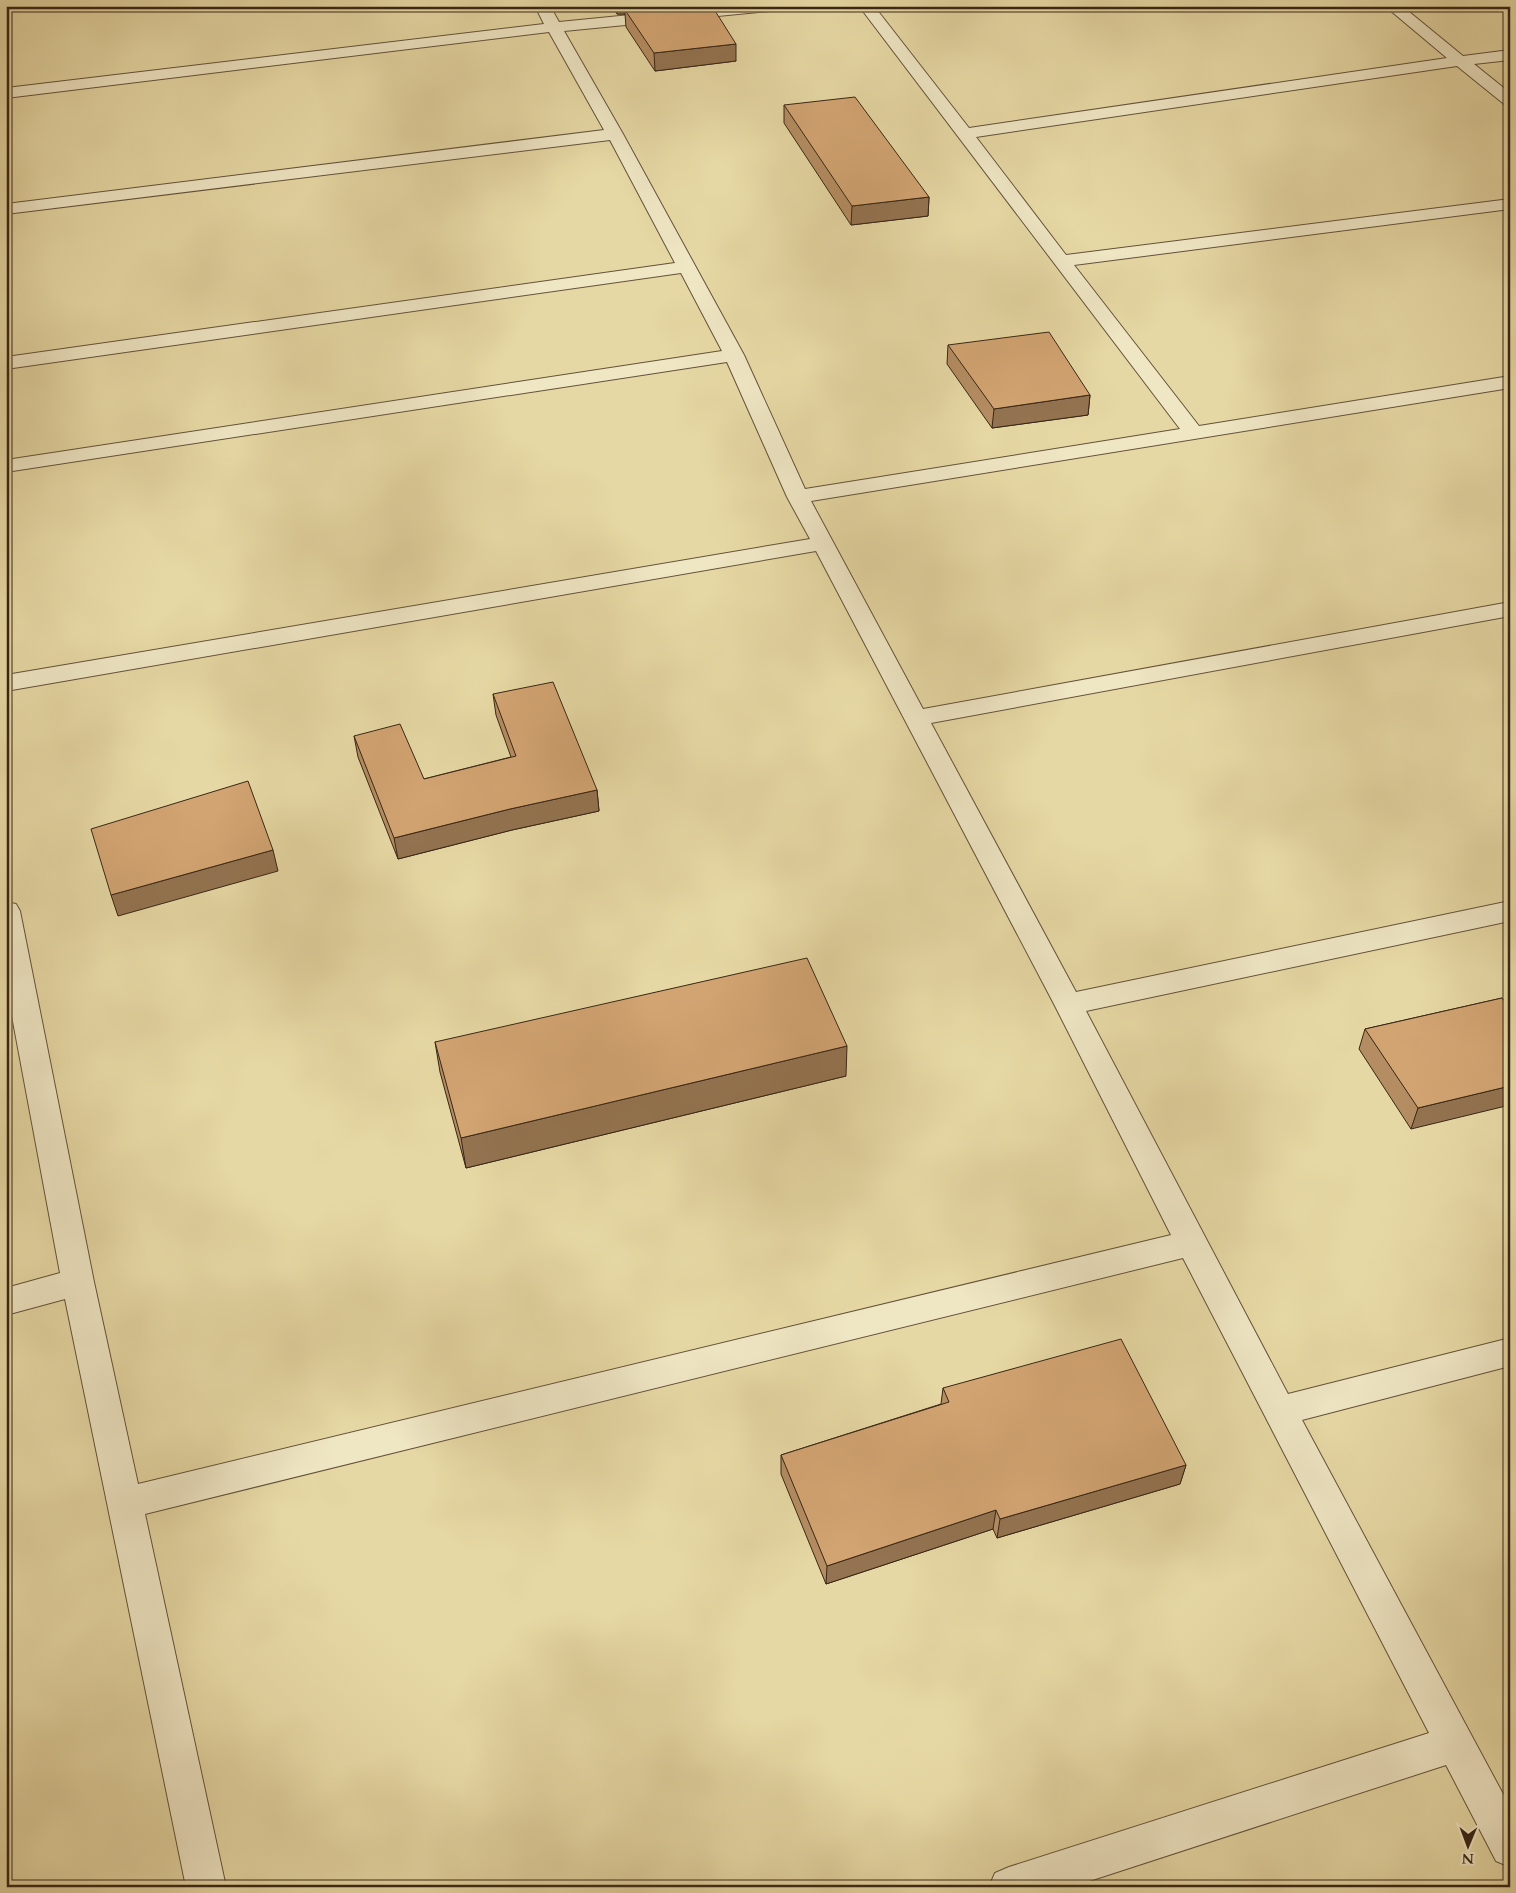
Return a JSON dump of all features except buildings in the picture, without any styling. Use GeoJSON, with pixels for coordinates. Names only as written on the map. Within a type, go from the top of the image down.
{"type":"FeatureCollection","features":[{"type":"Feature","properties":{"kind":"street"},"geometry":{"type":"LineString","coordinates":[[542,6],[734,355],[798,497],[1068,1004],[1191,1243],[1510,1847]]}},
{"type":"Feature","properties":{"kind":"street"},"geometry":{"type":"LineString","coordinates":[[6,93],[554,27],[770,6]]}},
{"type":"Feature","properties":{"kind":"street"},"geometry":{"type":"LineString","coordinates":[[866,6],[966,133],[1060,261],[1193,432]]}},
{"type":"Feature","properties":{"kind":"street"},"geometry":{"type":"LineString","coordinates":[[1392,6],[1510,101]]}},
{"type":"Feature","properties":{"kind":"street"},"geometry":{"type":"LineString","coordinates":[[966,133],[1510,55]]}},
{"type":"Feature","properties":{"kind":"street"},"geometry":{"type":"LineString","coordinates":[[6,209],[614,134]]}},
{"type":"Feature","properties":{"kind":"street"},"geometry":{"type":"LineString","coordinates":[[1060,261],[1510,204]]}},
{"type":"Feature","properties":{"kind":"street"},"geometry":{"type":"LineString","coordinates":[[6,363],[686,267]]}},
{"type":"Feature","properties":{"kind":"street"},"geometry":{"type":"LineString","coordinates":[[6,466],[734,355]]}},
{"type":"Feature","properties":{"kind":"street"},"geometry":{"type":"LineString","coordinates":[[798,497],[1510,382]]}},
{"type":"Feature","properties":{"kind":"street"},"geometry":{"type":"LineString","coordinates":[[6,683],[823,543]]}},
{"type":"Feature","properties":{"kind":"street"},"geometry":{"type":"LineString","coordinates":[[915,718],[1510,609]]}},
{"type":"Feature","properties":{"kind":"street"},"geometry":{"type":"LineString","coordinates":[[6,911],[78,1282],[206,1887]]}},
{"type":"Feature","properties":{"kind":"street"},"geometry":{"type":"LineString","coordinates":[[1068,1004],[1510,912]]}},
{"type":"Feature","properties":{"kind":"street"},"geometry":{"type":"LineString","coordinates":[[125,1502],[1191,1243]]}},
{"type":"Feature","properties":{"kind":"street"},"geometry":{"type":"LineString","coordinates":[[6,1302],[78,1282]]}},
{"type":"Feature","properties":{"kind":"street"},"geometry":{"type":"LineString","coordinates":[[1280,1412],[1510,1352]]}},
{"type":"Feature","properties":{"kind":"street"},"geometry":{"type":"LineString","coordinates":[[1009,1887],[1456,1743]]}}]}
